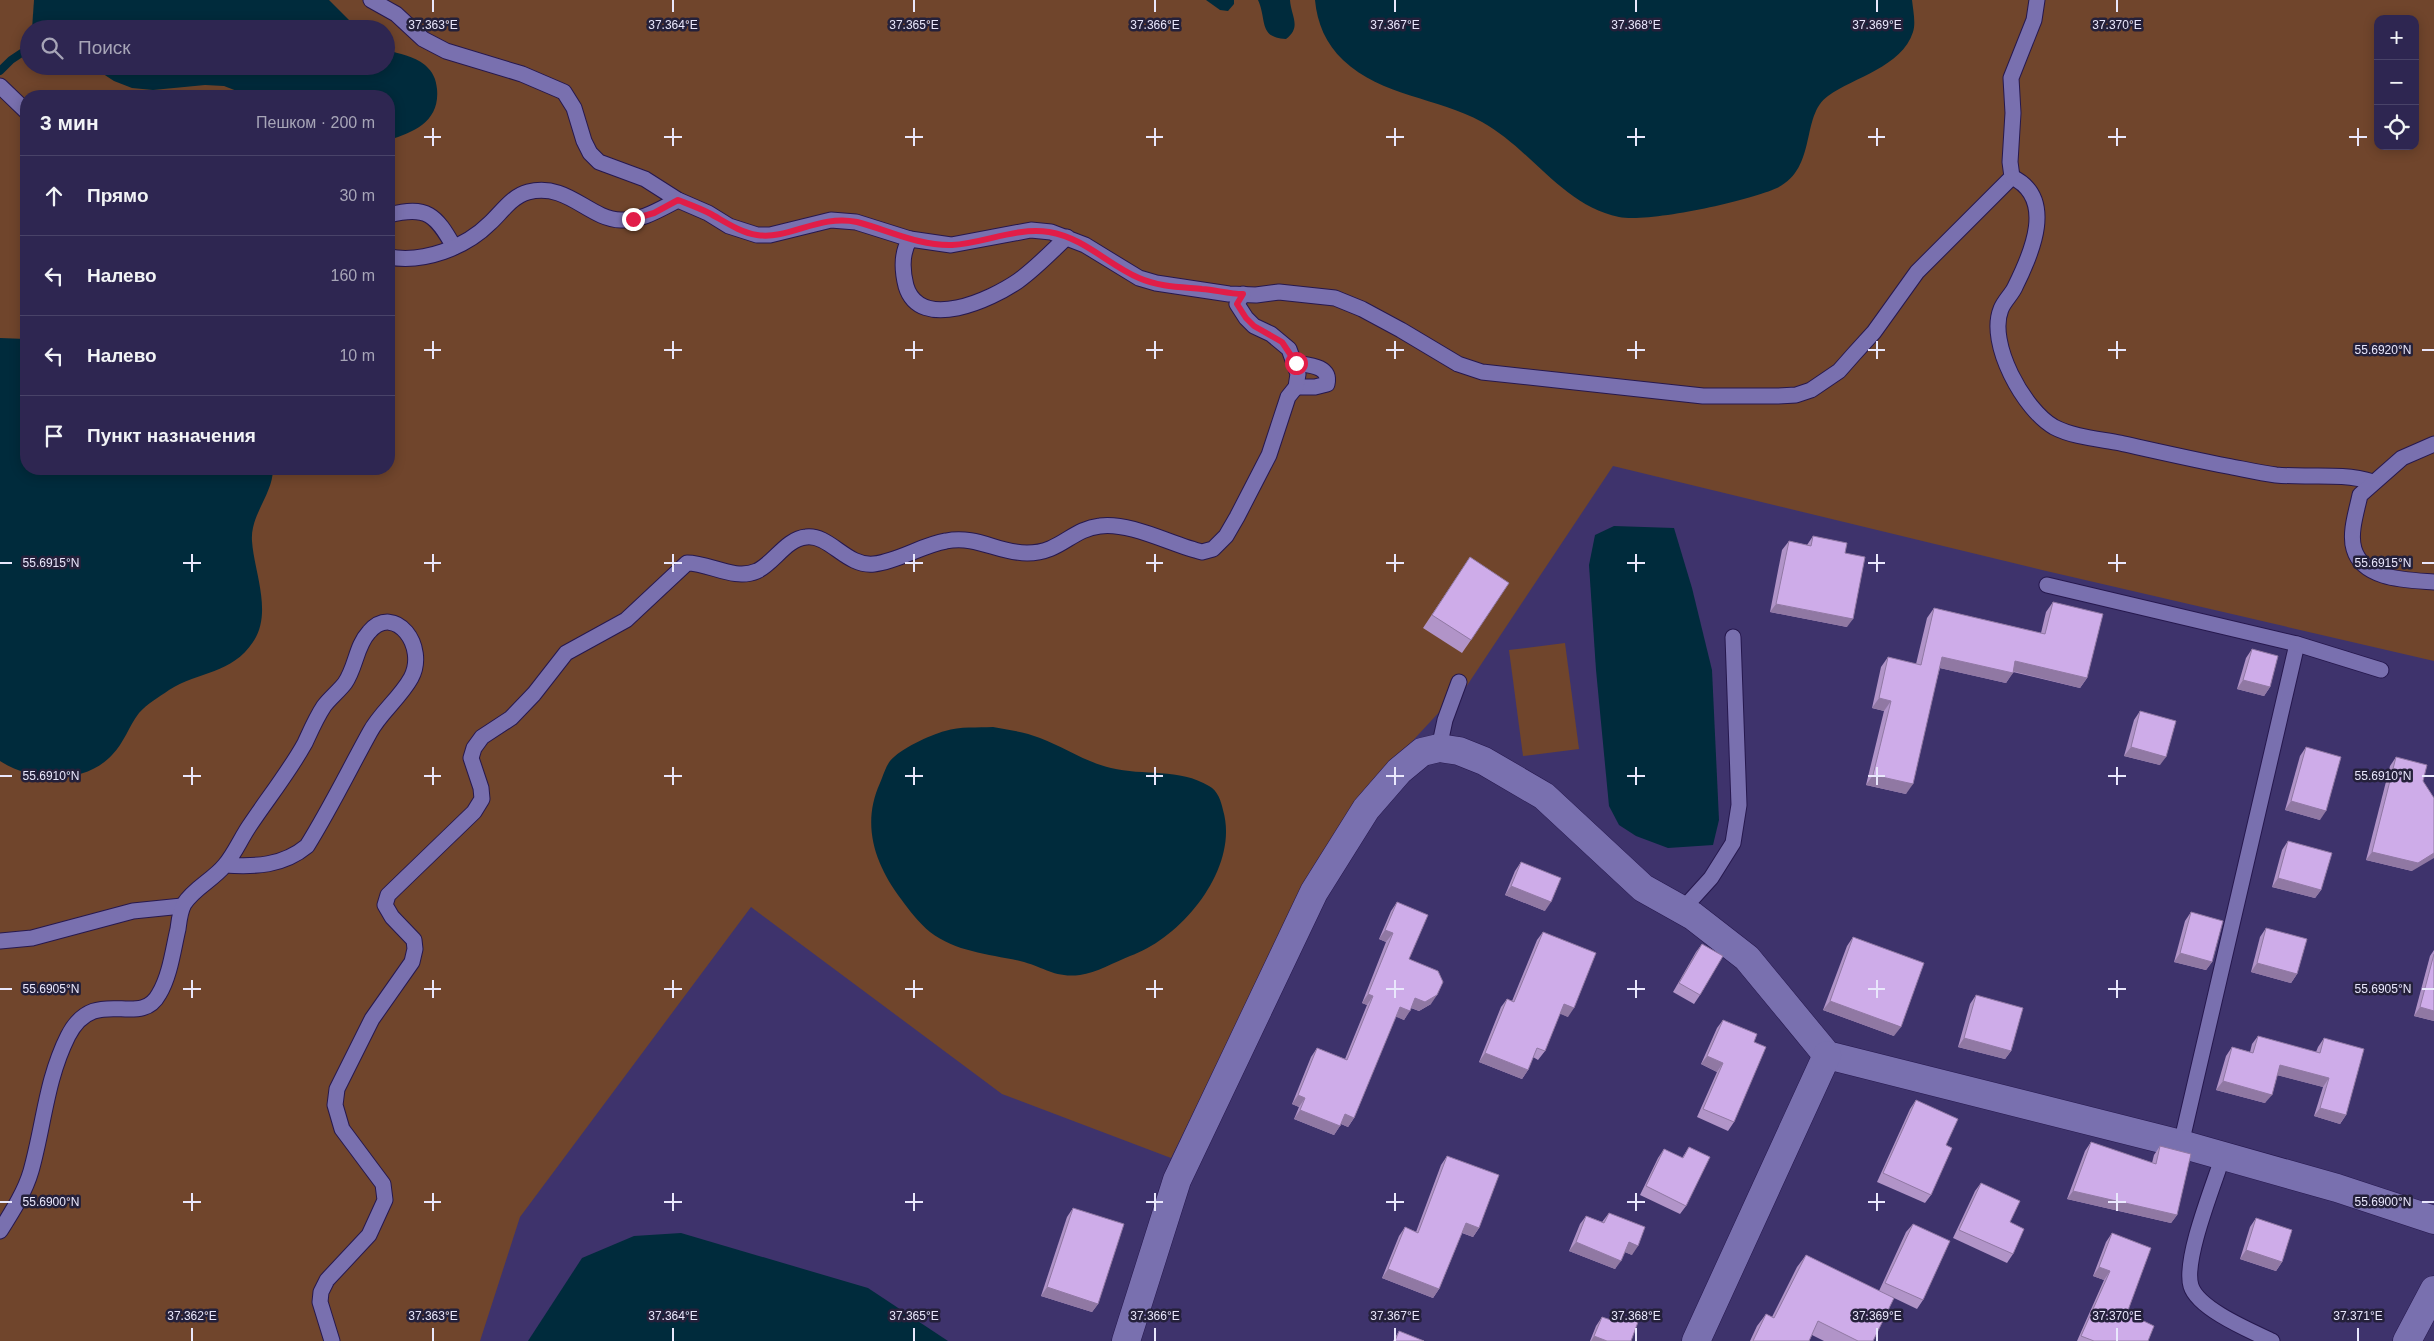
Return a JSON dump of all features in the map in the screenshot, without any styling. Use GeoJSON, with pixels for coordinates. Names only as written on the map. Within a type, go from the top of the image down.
{"type":"FeatureCollection","features":[{"type":"Feature","properties":{"kind":"street"},"geometry":{"type":"LineString","coordinates":[[1126,1341],[1177,1180],[1314,892],[1366,809],[1399,771],[1422,752],[1438,748],[1459,751],[1484,761],[1544,796],[1643,888],[1682,910],[1747,958],[1827,1055],[2181,1144],[2337,1188],[2433,1218]]}},
{"type":"Feature","properties":{"kind":"street"},"geometry":{"type":"LineString","coordinates":[[1696,1341],[1827,1055]]}},
{"type":"Feature","properties":{"kind":"street"},"geometry":{"type":"LineString","coordinates":[[2407,1341],[2434,1290]]}},
{"type":"Feature","properties":{"kind":"lane"},"geometry":{"type":"LineString","coordinates":[[371,0],[396,14],[423,39],[446,51],[522,74],[564,92],[574,108],[584,141],[590,153],[599,162],[645,179],[678,200],[708,213],[729,226],[757,235],[792,230],[831,220],[856,222],[910,239],[952,245],[1031,230],[1067,238],[1103,255],[1139,278],[1171,286],[1204,289],[1229,294],[1297,293],[1335,298],[1362,309],[1402,330],[1458,364],[1482,372],[1703,396],[1796,395],[1811,390],[1838,371],[1874,332],[1918,272],[2012,176]]}},
{"type":"Feature","properties":{"kind":"lane"},"geometry":{"type":"LineString","coordinates":[[2012,176],[2010,162],[2013,113],[2011,78],[2034,20],[2037,0]]}},
{"type":"Feature","properties":{"kind":"lane"},"geometry":{"type":"LineString","coordinates":[[4,91],[20,106]]}},
{"type":"Feature","properties":{"kind":"lane"},"geometry":{"type":"LineString","coordinates":[[2012,176],[2027,185],[2035,199],[2038,213],[2035,235],[2027,259],[2015,287],[2001,309],[1999,337],[2002,353],[2018,387],[2040,416],[2054,427],[2072,433],[2176,456],[2275,475],[2338,475],[2373,482]]}},
{"type":"Feature","properties":{"kind":"lane"},"geometry":{"type":"LineString","coordinates":[[395,257],[414,258],[435,254],[475,237],[513,200],[527,192],[558,192],[608,217],[620,220],[633,219],[654,213],[678,200]]}},
{"type":"Feature","properties":{"kind":"lane"},"geometry":{"type":"LineString","coordinates":[[395,214],[411,210],[423,212],[444,229],[454,247]]}},
{"type":"Feature","properties":{"kind":"lane"},"geometry":{"type":"LineString","coordinates":[[910,239],[903,250],[905,281],[910,297],[921,307],[936,311],[953,309],[997,292],[1018,281],[1067,238]]}},
{"type":"Feature","properties":{"kind":"lane"},"geometry":{"type":"LineString","coordinates":[[332,1341],[320,1302],[321,1292],[327,1280],[369,1235],[385,1200],[383,1184],[377,1173],[342,1129],[335,1104],[337,1089],[372,1019],[412,962],[415,949],[414,940],[392,917],[385,905],[388,895],[474,812],[482,800],[481,788],[471,758],[474,748],[482,737],[511,718],[534,694],[566,653],[626,620],[648,602],[677,570],[687,563],[697,563],[726,572],[756,572],[796,540],[807,537],[819,538],[858,563],[874,564],[929,545],[961,540],[984,542],[1017,553],[1035,553],[1049,551],[1079,532],[1100,526],[1117,526],[1202,552],[1213,548],[1226,536],[1269,455],[1288,397],[1296,387],[1298,374],[1296,363],[1282,342],[1246,318],[1237,304],[1243,294]]}},
{"type":"Feature","properties":{"kind":"lane"},"geometry":{"type":"LineString","coordinates":[[1296,363],[1314,366],[1326,371],[1329,377],[1327,384],[1315,388],[1296,387]]}},
{"type":"Feature","properties":{"kind":"lane"},"geometry":{"type":"LineString","coordinates":[[2434,444],[2402,458],[2360,495],[2353,548],[2362,565],[2376,573],[2410,580],[2434,582]]}},
{"type":"Feature","properties":{"kind":"lane"},"geometry":{"type":"LineString","coordinates":[[2048,585],[2297,644],[2381,670]]}},
{"type":"Feature","properties":{"kind":"lane"},"geometry":{"type":"LineString","coordinates":[[0,1231],[17,1204],[31,1172],[45,1098],[68,1035],[79,1018],[90,1010],[140,1009],[151,1004],[159,994],[168,971],[182,906],[192,894],[225,865],[304,743],[325,705],[344,684],[355,665],[362,639],[375,625],[385,622],[396,624],[408,634],[415,647],[417,660],[411,678],[371,730],[307,846],[295,856],[268,865],[225,865]]}},
{"type":"Feature","properties":{"kind":"lane"},"geometry":{"type":"LineString","coordinates":[[1682,910],[1711,878],[1733,843],[1739,805],[1733,637]]}},
{"type":"Feature","properties":{"kind":"lane"},"geometry":{"type":"LineString","coordinates":[[2181,1144],[2297,644]]}},
{"type":"Feature","properties":{"kind":"lane"},"geometry":{"type":"LineString","coordinates":[[1438,748],[1458,682]]}},
{"type":"Feature","properties":{"kind":"lane"},"geometry":{"type":"LineString","coordinates":[[0,941],[32,938],[133,911],[182,906]]}},
{"type":"Feature","properties":{"kind":"lane"},"geometry":{"type":"LineString","coordinates":[[2223,1156],[2194,1248],[2190,1267],[2191,1286],[2205,1304],[2224,1318],[2272,1341]]}},
{"type":"Feature","properties":{"kind":"shaded area"},"geometry":{"type":"Polygon","coordinates":[[[0,0],[2434,0],[2434,661],[2042,570],[1613,466],[1466,687],[1459,682],[1443,708],[1354,804],[1312,868],[1171,1158],[1002,1094],[751,907],[520,1217],[480,1341],[0,1341],[0,0]]]}},
{"type":"Feature","properties":{"kind":"shaded area"},"geometry":{"type":"Polygon","coordinates":[[[1565,643],[1579,749],[1523,756],[1509,650],[1565,643]]]}},
{"type":"Feature","properties":{"kind":"water"},"geometry":{"type":"Polygon","coordinates":[[[34,0],[329,0],[349,20],[33,20],[34,0]]]}},
{"type":"Feature","properties":{"kind":"water"},"geometry":{"type":"Polygon","coordinates":[[[1206,0],[1234,0],[1234,4],[1228,11],[1220,10],[1206,0]]]}},
{"type":"Feature","properties":{"kind":"water"},"geometry":{"type":"Polygon","coordinates":[[[1258,0],[1290,0],[1295,26],[1291,35],[1286,39],[1277,38],[1267,31],[1258,0]]]}},
{"type":"Feature","properties":{"kind":"water"},"geometry":{"type":"Polygon","coordinates":[[[1315,0],[1912,0],[1914,25],[1907,44],[1899,54],[1888,63],[1828,96],[1819,105],[1814,116],[1804,155],[1798,168],[1790,179],[1777,188],[1744,199],[1699,210],[1634,218],[1619,217],[1599,211],[1581,201],[1564,189],[1500,133],[1482,122],[1447,107],[1392,89],[1358,72],[1337,54],[1327,40],[1320,25],[1315,0]]]}},
{"type":"Feature","properties":{"kind":"water"},"geometry":{"type":"Polygon","coordinates":[[[395,52],[411,57],[430,70],[436,82],[437,100],[430,117],[424,123],[416,129],[395,138],[395,90],[234,90],[224,86],[205,85],[153,90],[132,88],[105,75],[395,75],[395,52]]]}},
{"type":"Feature","properties":{"kind":"water"},"geometry":{"type":"Polygon","coordinates":[[[0,338],[20,339],[20,475],[272,475],[252,531],[253,553],[261,592],[262,618],[259,631],[245,652],[225,666],[180,684],[149,704],[139,713],[112,755],[101,765],[87,772],[73,776],[43,776],[27,773],[0,761],[0,338]]]}},
{"type":"Feature","properties":{"kind":"water"},"geometry":{"type":"Polygon","coordinates":[[[1614,526],[1674,528],[1692,588],[1712,670],[1719,820],[1713,845],[1668,848],[1636,836],[1619,825],[1609,806],[1596,670],[1589,565],[1595,535],[1614,526]]]}},
{"type":"Feature","properties":{"kind":"water"},"geometry":{"type":"Polygon","coordinates":[[[993,727],[1034,736],[1083,758],[1111,768],[1186,777],[1198,780],[1215,791],[1219,796],[1222,807],[1226,832],[1223,855],[1215,877],[1202,898],[1187,917],[1169,934],[1150,947],[1105,967],[1092,972],[1071,976],[1056,973],[1029,963],[985,954],[951,944],[930,932],[907,908],[884,872],[878,858],[871,829],[874,799],[885,771],[895,756],[908,747],[931,736],[951,729],[993,727]]]}},
{"type":"Feature","properties":{"kind":"water"},"geometry":{"type":"Polygon","coordinates":[[[681,1233],[868,1288],[948,1341],[528,1341],[582,1258],[634,1236],[681,1233]]]}},
{"type":"Feature","properties":{"kind":"building"},"geometry":{"type":"Polygon","coordinates":[[[1813,536],[1847,543],[1845,553],[1865,557],[1853,619],[1776,604],[1789,541],[1811,546],[1813,536]]]}},
{"type":"Feature","properties":{"kind":"building"},"geometry":{"type":"Polygon","coordinates":[[[1470,557],[1509,583],[1471,640],[1432,615],[1470,557]]]}},
{"type":"Feature","properties":{"kind":"building"},"geometry":{"type":"Polygon","coordinates":[[[2053,602],[2103,614],[2087,678],[2015,661],[2013,673],[1942,657],[1913,784],[1873,775],[1891,701],[1879,698],[1888,657],[1921,665],[1934,608],[2045,634],[2053,602]]]}},
{"type":"Feature","properties":{"kind":"building"},"geometry":{"type":"Polygon","coordinates":[[[2252,649],[2278,656],[2270,687],[2243,680],[2252,649]]]}},
{"type":"Feature","properties":{"kind":"building"},"geometry":{"type":"Polygon","coordinates":[[[2140,711],[2176,721],[2166,757],[2131,747],[2140,711]]]}},
{"type":"Feature","properties":{"kind":"building"},"geometry":{"type":"Polygon","coordinates":[[[2306,747],[2341,757],[2326,811],[2291,801],[2306,747]]]}},
{"type":"Feature","properties":{"kind":"building"},"geometry":{"type":"Polygon","coordinates":[[[2396,757],[2427,765],[2423,781],[2434,798],[2434,853],[2418,863],[2372,852],[2396,757]]]}},
{"type":"Feature","properties":{"kind":"building"},"geometry":{"type":"Polygon","coordinates":[[[2288,841],[2332,853],[2321,890],[2278,878],[2288,841]]]}},
{"type":"Feature","properties":{"kind":"building"},"geometry":{"type":"Polygon","coordinates":[[[1521,862],[1561,878],[1551,902],[1511,886],[1521,862]]]}},
{"type":"Feature","properties":{"kind":"building"},"geometry":{"type":"Polygon","coordinates":[[[1397,902],[1428,915],[1409,959],[1438,971],[1443,982],[1437,995],[1425,1002],[1415,998],[1410,1011],[1400,1007],[1354,1118],[1345,1114],[1340,1126],[1300,1110],[1305,1098],[1298,1095],[1317,1048],[1347,1060],[1373,996],[1368,994],[1393,933],[1385,930],[1397,902]]]}},
{"type":"Feature","properties":{"kind":"building"},"geometry":{"type":"Polygon","coordinates":[[[2191,912],[2223,921],[2212,962],[2180,953],[2191,912]]]}},
{"type":"Feature","properties":{"kind":"building"},"geometry":{"type":"Polygon","coordinates":[[[2266,928],[2307,939],[2297,974],[2257,963],[2266,928]]]}},
{"type":"Feature","properties":{"kind":"building"},"geometry":{"type":"Polygon","coordinates":[[[1543,932],[1596,953],[1574,1008],[1564,1004],[1545,1051],[1537,1048],[1528,1070],[1485,1053],[1507,999],[1514,1002],[1543,932]]]}},
{"type":"Feature","properties":{"kind":"building"},"geometry":{"type":"Polygon","coordinates":[[[1853,937],[1924,963],[1901,1027],[1830,1001],[1853,937]]]}},
{"type":"Feature","properties":{"kind":"building"},"geometry":{"type":"Polygon","coordinates":[[[1702,944],[1723,956],[1700,995],[1679,983],[1702,944]]]}},
{"type":"Feature","properties":{"kind":"building"},"geometry":{"type":"Polygon","coordinates":[[[2434,954],[2434,1011],[2420,1007],[2434,954]]]}},
{"type":"Feature","properties":{"kind":"building"},"geometry":{"type":"Polygon","coordinates":[[[1976,995],[2023,1008],[2011,1051],[1964,1038],[1976,995]]]}},
{"type":"Feature","properties":{"kind":"building"},"geometry":{"type":"Polygon","coordinates":[[[1723,1020],[1757,1034],[1754,1042],[1766,1047],[1734,1122],[1703,1109],[1723,1063],[1707,1056],[1723,1020]]]}},
{"type":"Feature","properties":{"kind":"building"},"geometry":{"type":"Polygon","coordinates":[[[2258,1036],[2320,1053],[2324,1038],[2364,1049],[2346,1115],[2320,1108],[2329,1078],[2280,1065],[2272,1095],[2223,1081],[2232,1047],[2253,1053],[2258,1036]]]}},
{"type":"Feature","properties":{"kind":"building"},"geometry":{"type":"Polygon","coordinates":[[[1916,1100],[1958,1119],[1946,1145],[1952,1148],[1931,1195],[1883,1173],[1916,1100]]]}},
{"type":"Feature","properties":{"kind":"building"},"geometry":{"type":"Polygon","coordinates":[[[2091,1142],[2156,1164],[2160,1146],[2191,1154],[2177,1215],[2073,1191],[2091,1142]]]}},
{"type":"Feature","properties":{"kind":"building"},"geometry":{"type":"Polygon","coordinates":[[[1689,1147],[1710,1157],[1686,1206],[1646,1186],[1664,1149],[1683,1158],[1689,1147]]]}},
{"type":"Feature","properties":{"kind":"building"},"geometry":{"type":"Polygon","coordinates":[[[1447,1156],[1499,1175],[1479,1228],[1466,1223],[1439,1289],[1388,1269],[1405,1227],[1418,1233],[1447,1156]]]}},
{"type":"Feature","properties":{"kind":"building"},"geometry":{"type":"Polygon","coordinates":[[[1981,1183],[2020,1201],[2010,1222],[2024,1229],[2013,1254],[1959,1230],[1981,1183]]]}},
{"type":"Feature","properties":{"kind":"building"},"geometry":{"type":"Polygon","coordinates":[[[1073,1208],[1124,1224],[1098,1304],[1047,1287],[1073,1208]]]}},
{"type":"Feature","properties":{"kind":"building"},"geometry":{"type":"Polygon","coordinates":[[[1609,1213],[1645,1227],[1638,1246],[1629,1242],[1621,1261],[1576,1242],[1586,1216],[1604,1223],[1609,1213]]]}},
{"type":"Feature","properties":{"kind":"building"},"geometry":{"type":"Polygon","coordinates":[[[2256,1218],[2292,1230],[2282,1262],[2246,1250],[2256,1218]]]}},
{"type":"Feature","properties":{"kind":"building"},"geometry":{"type":"Polygon","coordinates":[[[1913,1224],[1950,1241],[1923,1300],[1885,1283],[1913,1224]]]}},
{"type":"Feature","properties":{"kind":"building"},"geometry":{"type":"Polygon","coordinates":[[[2112,1233],[2151,1248],[2127,1313],[2154,1326],[2148,1341],[2094,1341],[2081,1336],[2110,1271],[2099,1267],[2112,1233]]]}},
{"type":"Feature","properties":{"kind":"building"},"geometry":{"type":"Polygon","coordinates":[[[1806,1255],[1894,1298],[1873,1341],[1858,1341],[1818,1321],[1809,1341],[1753,1341],[1766,1314],[1774,1318],[1806,1255]]]}},
{"type":"Feature","properties":{"kind":"building"},"geometry":{"type":"Polygon","coordinates":[[[1614,1313],[1638,1322],[1631,1341],[1607,1341],[1594,1336],[1602,1317],[1611,1320],[1614,1313]]]}},
{"type":"Feature","properties":{"kind":"building"},"geometry":{"type":"Polygon","coordinates":[[[1399,1331],[1424,1341],[1395,1341],[1399,1331]]]}},
{"type":"Feature","properties":{"kind":"waterway"},"geometry":{"type":"LineString","coordinates":[[0,71],[20,54]]}},
{"type":"Feature","properties":{"kind":"route"},"geometry":{"type":"LineString","coordinates":[[633,219],[654,213],[678,200],[708,213],[729,226],[757,235],[770,235],[831,220],[856,222],[910,239],[952,245],[1031,230],[1051,232],[1084,245],[1103,255],[1124,270],[1156,284],[1204,289],[1229,294],[1243,294],[1237,304],[1246,318],[1254,326],[1282,342],[1289,349],[1296,363]]}}]}
